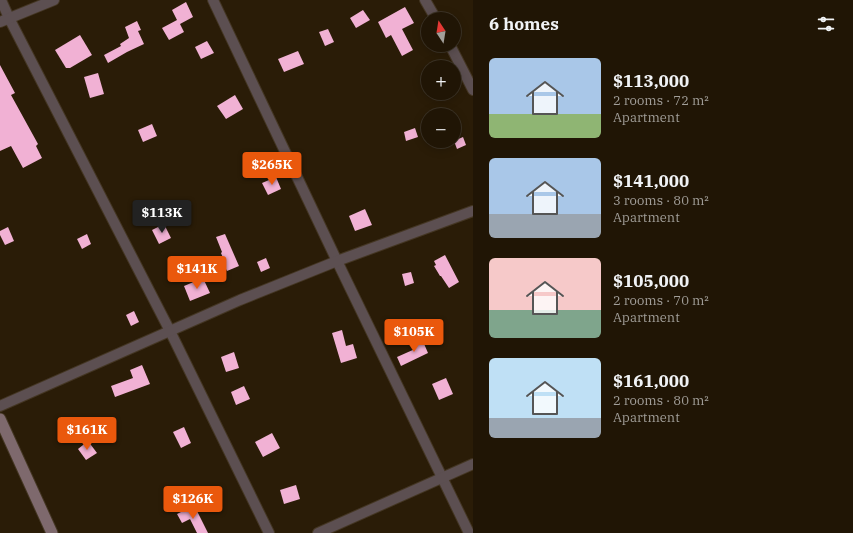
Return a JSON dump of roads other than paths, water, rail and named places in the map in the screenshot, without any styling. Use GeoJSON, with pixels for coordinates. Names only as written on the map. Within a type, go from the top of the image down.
{"type":"FeatureCollection","features":[{"type":"Feature","properties":{"kind":"main road"},"geometry":{"type":"LineString","coordinates":[[0,419],[52,533]]}},
{"type":"Feature","properties":{"kind":"street"},"geometry":{"type":"LineString","coordinates":[[1,0],[4,20],[170,331],[269,533]]}},
{"type":"Feature","properties":{"kind":"street"},"geometry":{"type":"LineString","coordinates":[[4,20],[54,0]]}},
{"type":"Feature","properties":{"kind":"street"},"geometry":{"type":"LineString","coordinates":[[213,0],[337,261],[469,533]]}},
{"type":"Feature","properties":{"kind":"street"},"geometry":{"type":"LineString","coordinates":[[425,0],[432,12]]}},
{"type":"Feature","properties":{"kind":"street"},"geometry":{"type":"LineString","coordinates":[[454,52],[473,90]]}},
{"type":"Feature","properties":{"kind":"street"},"geometry":{"type":"LineString","coordinates":[[0,406],[78,373],[240,300],[337,261],[473,211]]}},
{"type":"Feature","properties":{"kind":"street"},"geometry":{"type":"LineString","coordinates":[[318,533],[473,464]]}}]}
